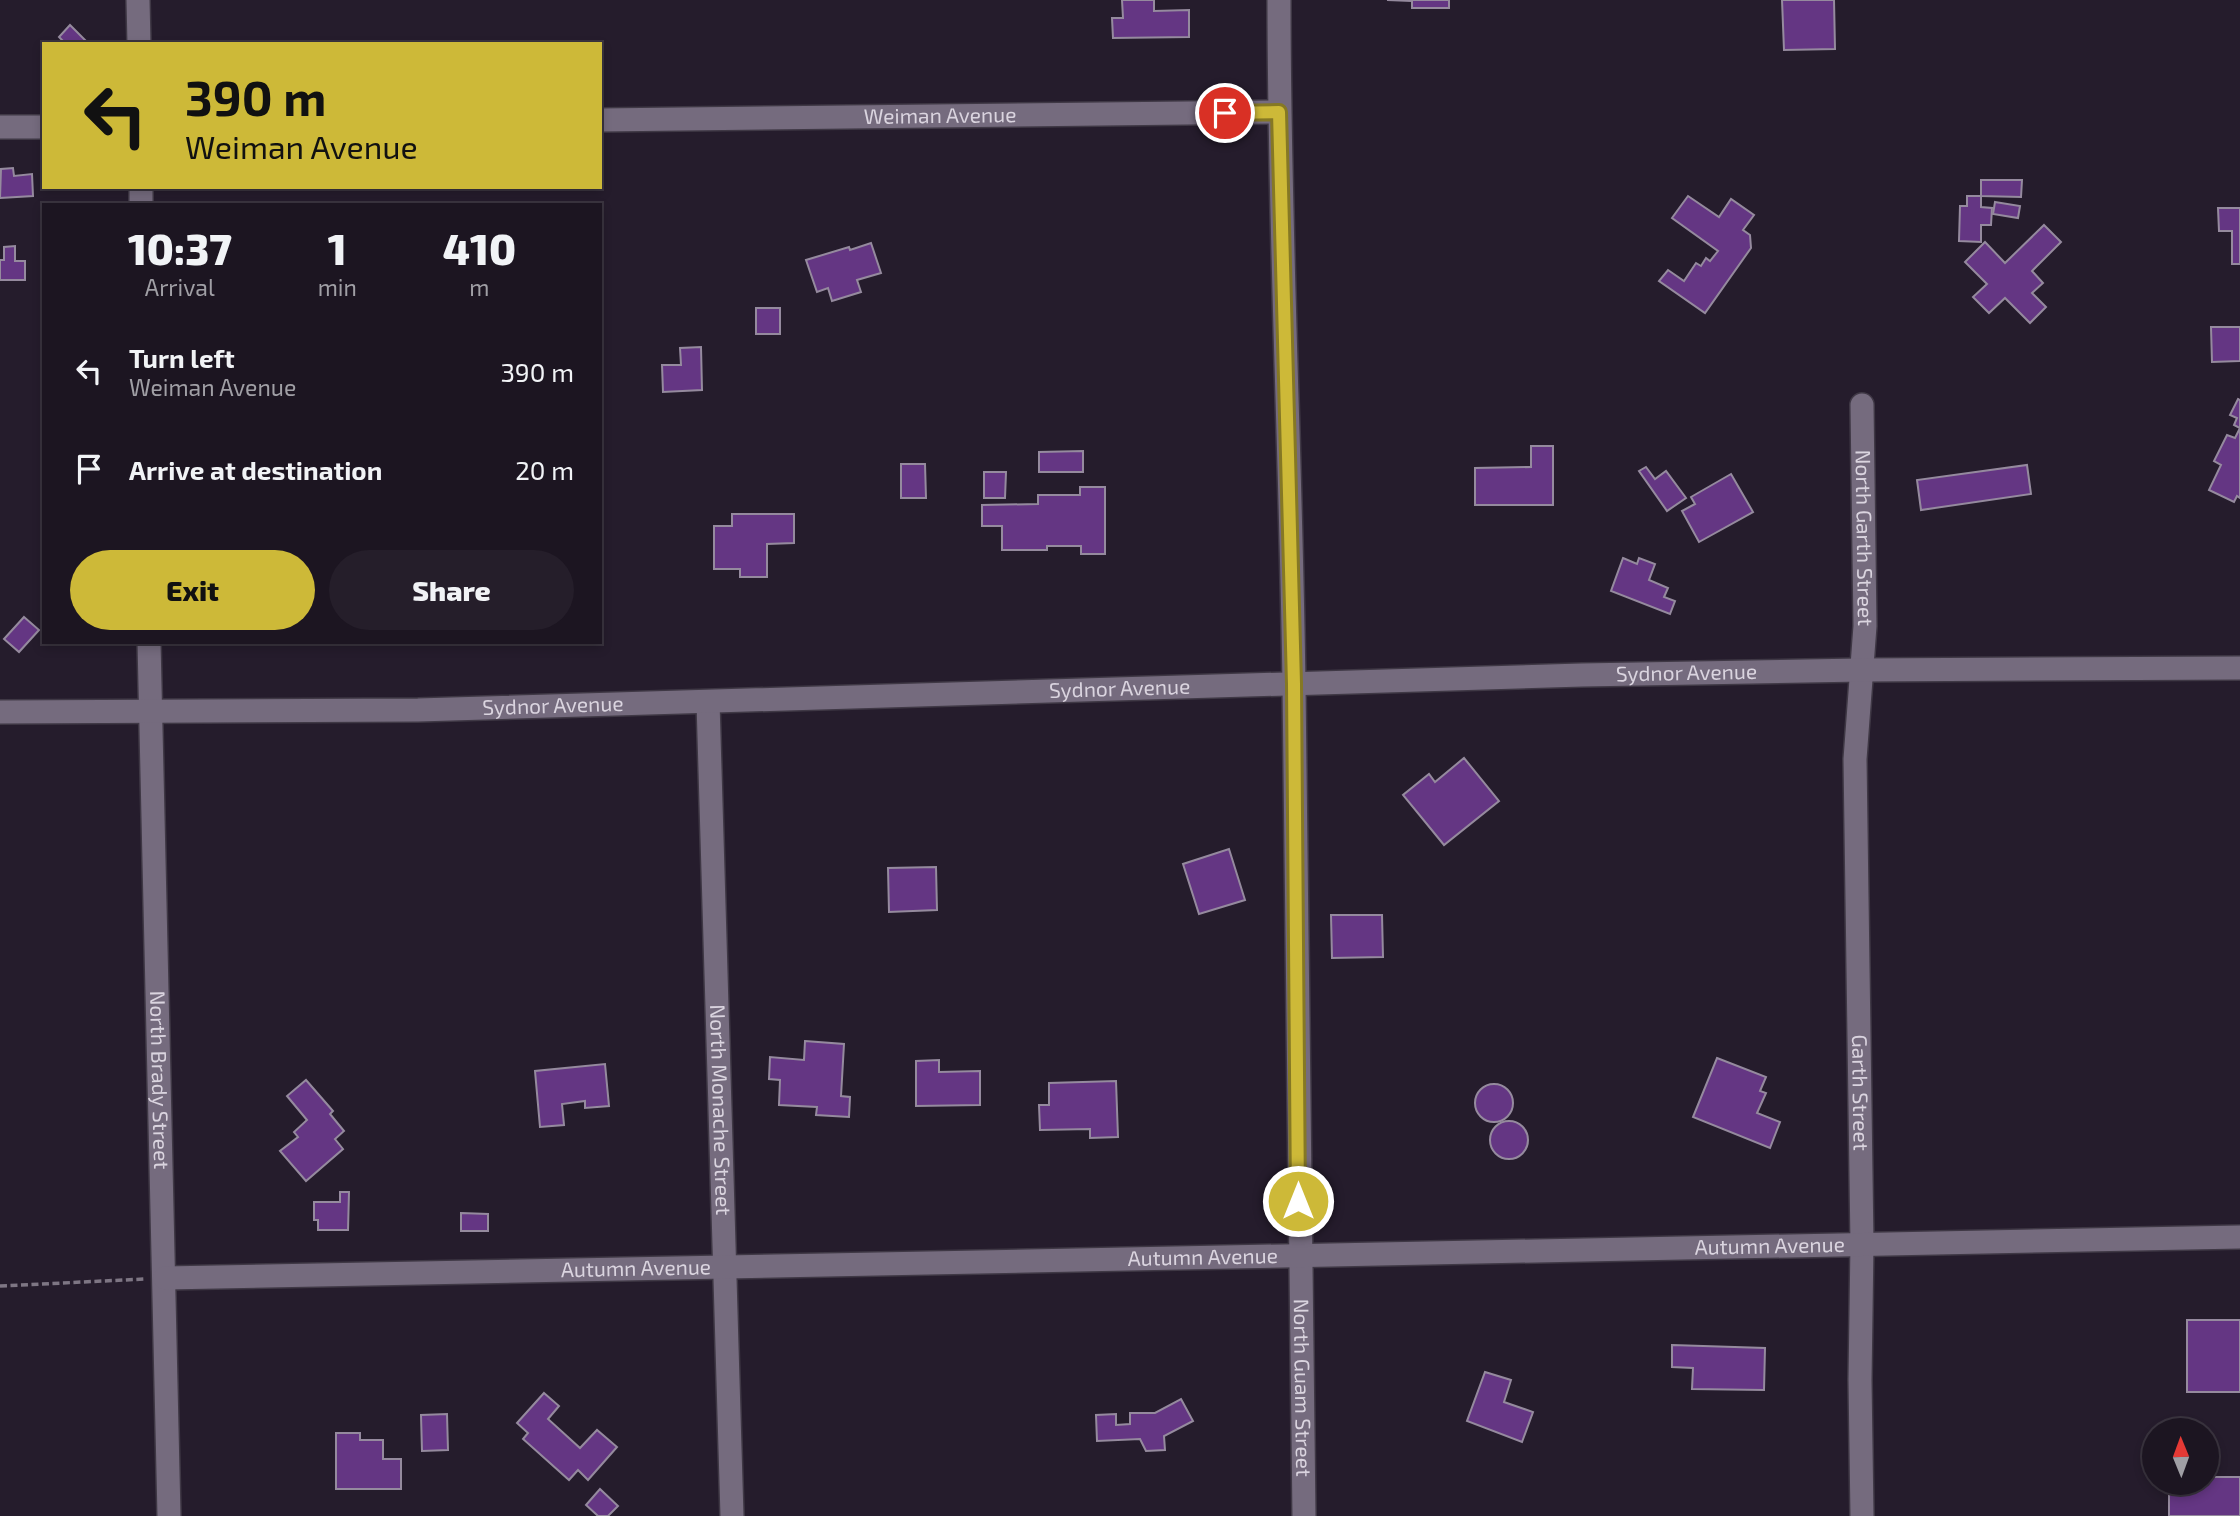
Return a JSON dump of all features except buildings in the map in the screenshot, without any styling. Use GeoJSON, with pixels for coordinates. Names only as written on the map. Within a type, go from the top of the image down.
{"type":"FeatureCollection","features":[{"type":"Feature","properties":{"kind":"street"},"geometry":{"type":"LineString","coordinates":[[138,0],[139,42]]}},
{"type":"Feature","properties":{"kind":"street","name":"North Guam Street"},"geometry":{"type":"LineString","coordinates":[[1279,0],[1279,112],[1294,684],[1304,1516]]}},
{"type":"Feature","properties":{"kind":"street","name":"Weiman Avenue"},"geometry":{"type":"LineString","coordinates":[[602,120],[1279,112]]}},
{"type":"Feature","properties":{"kind":"street"},"geometry":{"type":"LineString","coordinates":[[0,127],[42,127]]}},
{"type":"Feature","properties":{"kind":"street","name":"North Garth Street"},"geometry":{"type":"LineString","coordinates":[[1861,670],[1865,626],[1862,405]]}},
{"type":"Feature","properties":{"kind":"street","name":"North Brady Street"},"geometry":{"type":"LineString","coordinates":[[149,644],[169,1516]]}},
{"type":"Feature","properties":{"kind":"street","name":"Sydnor Avenue"},"geometry":{"type":"LineString","coordinates":[[0,712],[418,710],[1861,670],[2240,668]]}},
{"type":"Feature","properties":{"kind":"street","name":"Garth Street"},"geometry":{"type":"LineString","coordinates":[[1861,670],[1855,760],[1863,1516]]}},
{"type":"Feature","properties":{"kind":"street","name":"North Monache Street"},"geometry":{"type":"LineString","coordinates":[[708,702],[732,1516]]}},
{"type":"Feature","properties":{"kind":"street","name":"Autumn Avenue"},"geometry":{"type":"LineString","coordinates":[[165,1278],[2240,1237]]}},
{"type":"Feature","properties":{"kind":"path"},"geometry":{"type":"LineString","coordinates":[[0,1286],[165,1278]]}},
{"type":"Feature","properties":{"kind":"route"},"geometry":{"type":"LineString","coordinates":[[1225,113],[1279,112],[1294,684],[1298,1201]]}}]}
